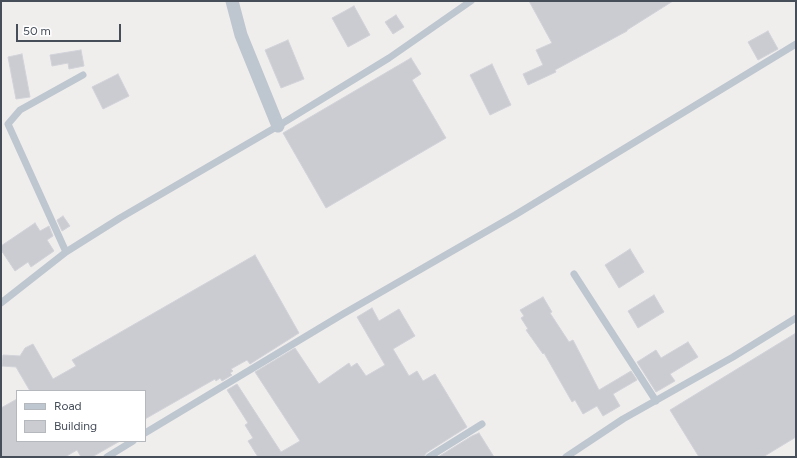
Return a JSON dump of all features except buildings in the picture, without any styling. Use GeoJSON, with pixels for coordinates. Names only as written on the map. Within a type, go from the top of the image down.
{"type":"FeatureCollection","features":[{"type":"Feature","properties":{"kind":"street"},"geometry":{"type":"LineString","coordinates":[[232,1],[241,35],[278,126]]}},
{"type":"Feature","properties":{"kind":"lane"},"geometry":{"type":"LineString","coordinates":[[1,303],[66,252],[120,218],[278,126],[389,58],[471,1]]}},
{"type":"Feature","properties":{"kind":"lane"},"geometry":{"type":"LineString","coordinates":[[146,432],[342,314],[515,215],[796,44]]}},
{"type":"Feature","properties":{"kind":"lane"},"geometry":{"type":"LineString","coordinates":[[66,252],[8,124],[20,110],[83,75]]}},
{"type":"Feature","properties":{"kind":"lane"},"geometry":{"type":"LineString","coordinates":[[574,274],[656,401]]}},
{"type":"Feature","properties":{"kind":"lane"},"geometry":{"type":"LineString","coordinates":[[566,457],[623,419],[796,318]]}},
{"type":"Feature","properties":{"kind":"lane"},"geometry":{"type":"LineString","coordinates":[[429,457],[482,424]]}},
{"type":"Feature","properties":{"kind":"lane"},"geometry":{"type":"LineString","coordinates":[[107,457],[131,442]]}}]}
